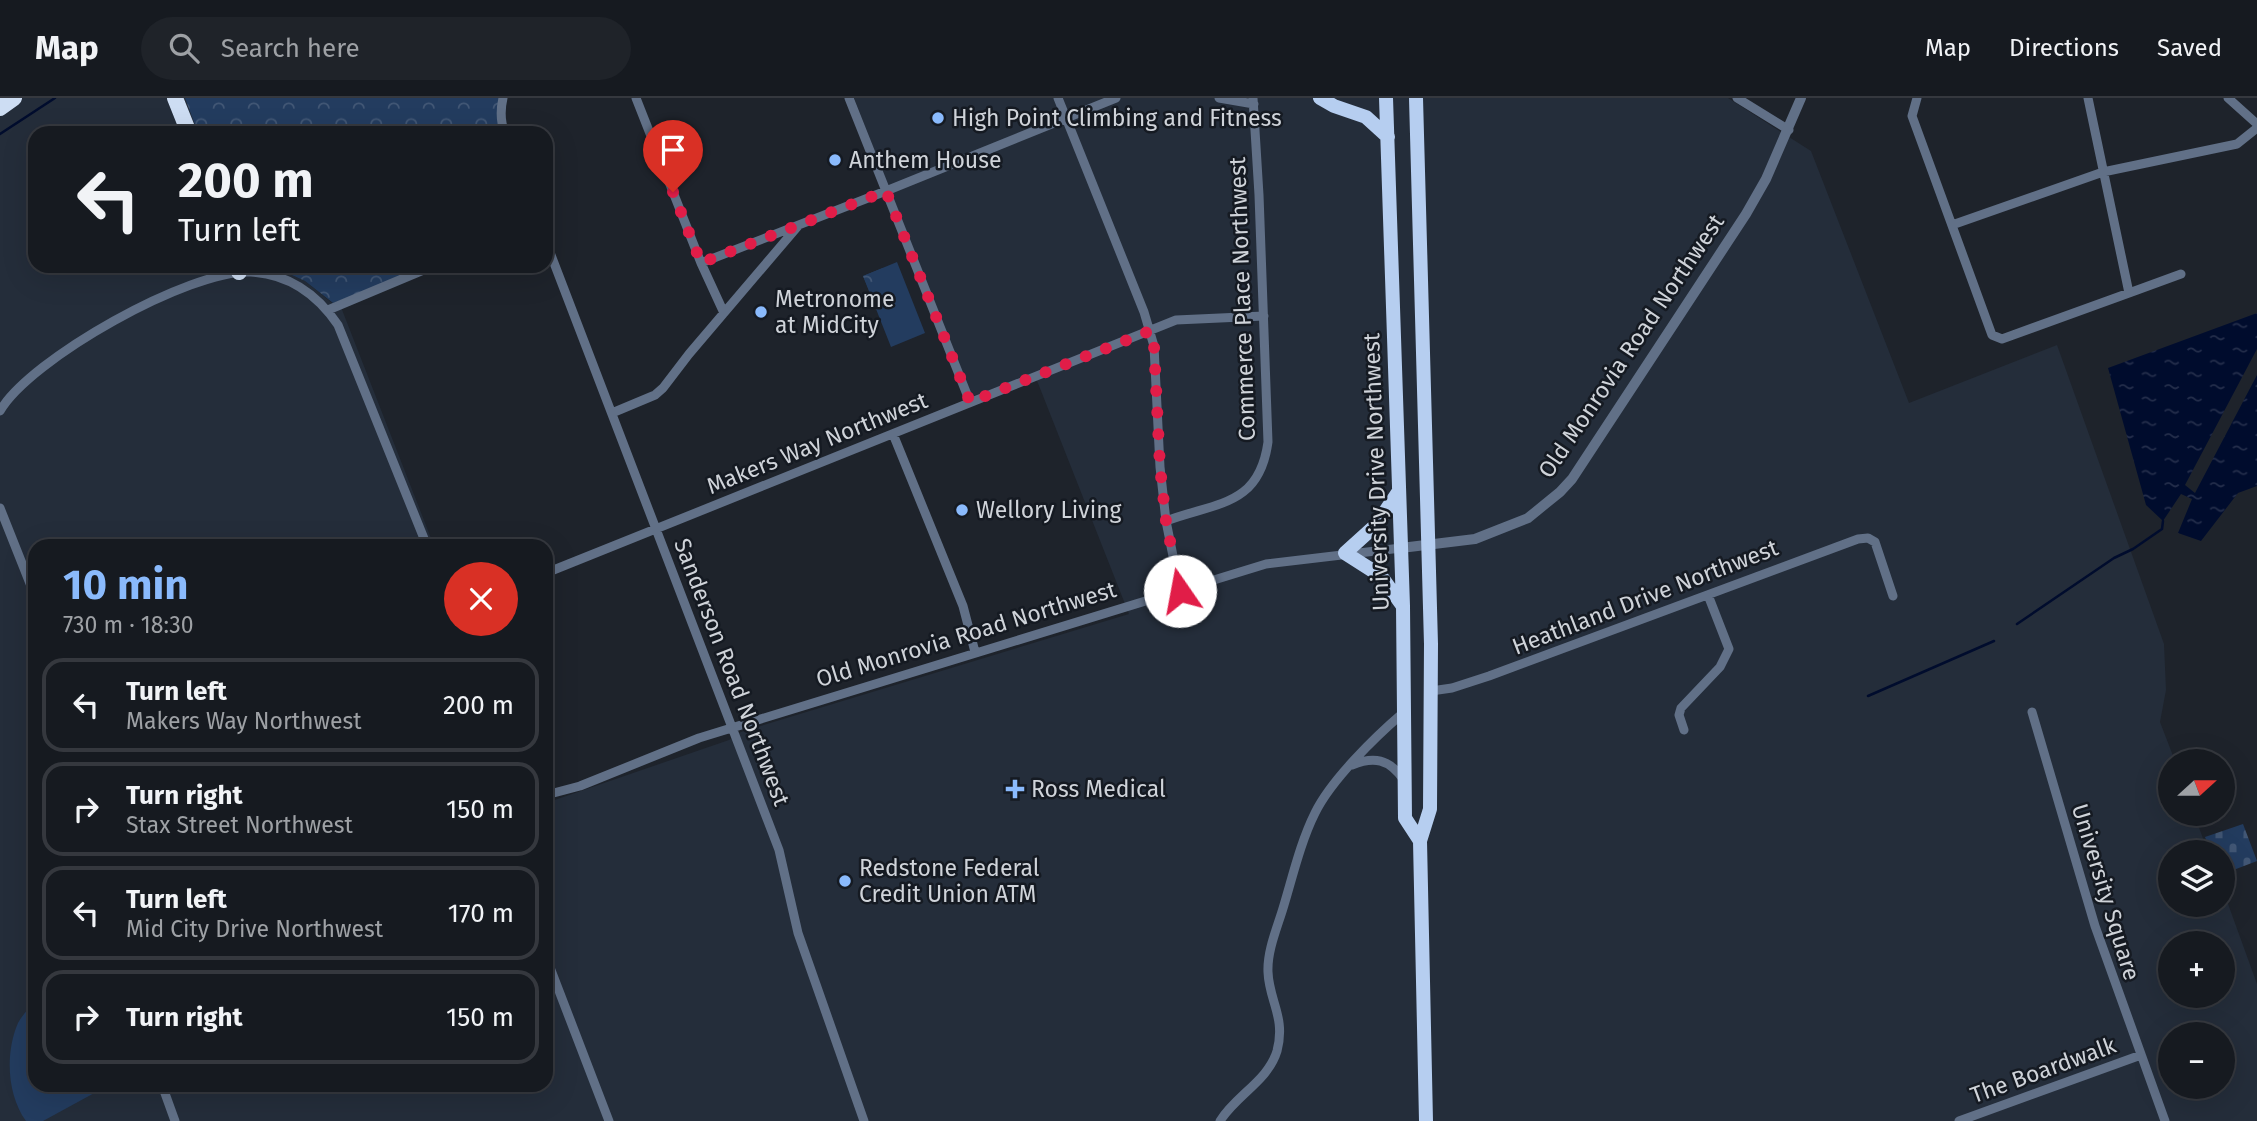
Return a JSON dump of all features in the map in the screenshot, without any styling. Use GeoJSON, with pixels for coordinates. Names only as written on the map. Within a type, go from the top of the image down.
{"type":"FeatureCollection","features":[{"type":"Feature","properties":{"kind":"highway"},"geometry":{"type":"LineString","coordinates":[[0,108],[14,98]]}},
{"type":"Feature","properties":{"kind":"highway"},"geometry":{"type":"LineString","coordinates":[[175,98],[186,126]]}},
{"type":"Feature","properties":{"kind":"highway"},"geometry":{"type":"LineString","coordinates":[[1321,98],[1334,106],[1366,117],[1388,137]]}},
{"type":"Feature","properties":{"kind":"highway","name":"University Drive Northwest"},"geometry":{"type":"LineString","coordinates":[[1386,98],[1400,491],[1405,818],[1420,841]]}},
{"type":"Feature","properties":{"kind":"highway","name":"University Drive Northwest"},"geometry":{"type":"LineString","coordinates":[[1416,98],[1430,546],[1430,809],[1420,841],[1426,1121]]}},
{"type":"Feature","properties":{"kind":"highway"},"geometry":{"type":"LineString","coordinates":[[1400,491],[1376,525],[1345,553],[1381,576],[1403,606]]}},
{"type":"Feature","properties":{"kind":"street"},"geometry":{"type":"LineString","coordinates":[[502,126],[500,108],[503,98]]}},
{"type":"Feature","properties":{"kind":"street"},"geometry":{"type":"LineString","coordinates":[[636,98],[701,263],[724,313]]}},
{"type":"Feature","properties":{"kind":"street"},"geometry":{"type":"LineString","coordinates":[[849,98],[970,402]]}},
{"type":"Feature","properties":{"kind":"street"},"geometry":{"type":"LineString","coordinates":[[1058,98],[1154,346],[1160,467],[1166,521],[1180,591]]}},
{"type":"Feature","properties":{"kind":"street"},"geometry":{"type":"LineString","coordinates":[[701,263],[1116,98]]}},
{"type":"Feature","properties":{"kind":"street"},"geometry":{"type":"LineString","coordinates":[[1219,98],[1254,101]]}},
{"type":"Feature","properties":{"kind":"street"},"geometry":{"type":"LineString","coordinates":[[1737,98],[1789,130]]}},
{"type":"Feature","properties":{"kind":"street","name":"Old Monrovia Road Northwest"},"geometry":{"type":"LineString","coordinates":[[553,793],[580,786],[699,738],[1266,564],[1475,539],[1528,518],[1572,479],[1746,214],[1766,179],[1801,98]]}},
{"type":"Feature","properties":{"kind":"street"},"geometry":{"type":"LineString","coordinates":[[1917,98],[1912,116],[1992,335],[2002,339],[2181,274]]}},
{"type":"Feature","properties":{"kind":"street"},"geometry":{"type":"LineString","coordinates":[[2088,98],[2129,293]]}},
{"type":"Feature","properties":{"kind":"street"},"geometry":{"type":"LineString","coordinates":[[1952,225],[2103,172],[2237,144],[2257,126],[2228,98]]}},
{"type":"Feature","properties":{"kind":"street","name":"Commerce Place Northwest"},"geometry":{"type":"LineString","coordinates":[[1166,521],[1227,502],[1245,492],[1259,476],[1265,459],[1268,442],[1254,101]]}},
{"type":"Feature","properties":{"kind":"street"},"geometry":{"type":"LineString","coordinates":[[612,413],[655,395],[663,388],[798,226]]}},
{"type":"Feature","properties":{"kind":"street","name":"Sanderson Road Northwest"},"geometry":{"type":"LineString","coordinates":[[553,260],[779,850],[798,933],[864,1121]]}},
{"type":"Feature","properties":{"kind":"street"},"geometry":{"type":"LineString","coordinates":[[0,411],[12,393],[26,380],[80,342],[118,319],[176,291],[226,273]]}},
{"type":"Feature","properties":{"kind":"street"},"geometry":{"type":"LineString","coordinates":[[262,273],[295,283],[328,310],[344,339],[423,539]]}},
{"type":"Feature","properties":{"kind":"street"},"geometry":{"type":"LineString","coordinates":[[328,310],[416,273]]}},
{"type":"Feature","properties":{"kind":"street","name":"Makers Way Northwest"},"geometry":{"type":"LineString","coordinates":[[553,570],[1176,320],[1264,316]]}},
{"type":"Feature","properties":{"kind":"street"},"geometry":{"type":"LineString","coordinates":[[893,433],[963,606],[975,652]]}},
{"type":"Feature","properties":{"kind":"street"},"geometry":{"type":"LineString","coordinates":[[0,508],[28,578]]}},
{"type":"Feature","properties":{"kind":"street","name":"Heathland Drive Northwest"},"geometry":{"type":"LineString","coordinates":[[1431,691],[1452,688],[1489,676],[1849,542],[1868,538],[1875,542],[1893,596]]}},
{"type":"Feature","properties":{"kind":"street"},"geometry":{"type":"LineString","coordinates":[[1684,730],[1678,715],[1681,708],[1720,667],[1729,649],[1708,595]]}},
{"type":"Feature","properties":{"kind":"street","name":"University Square"},"geometry":{"type":"LineString","coordinates":[[2032,712],[2095,926],[2165,1121]]}},
{"type":"Feature","properties":{"kind":"street"},"geometry":{"type":"LineString","coordinates":[[1220,1121],[1228,1108],[1268,1071],[1277,1051],[1280,1019],[1268,973],[1270,952],[1315,812],[1351,765],[1403,713]]}},
{"type":"Feature","properties":{"kind":"street"},"geometry":{"type":"LineString","coordinates":[[1351,765],[1371,759],[1383,761],[1393,766],[1405,781]]}},
{"type":"Feature","properties":{"kind":"street"},"geometry":{"type":"LineString","coordinates":[[553,975],[609,1121]]}},
{"type":"Feature","properties":{"kind":"street","name":"The Boardwalk"},"geometry":{"type":"LineString","coordinates":[[1959,1121],[2141,1055]]}},
{"type":"Feature","properties":{"kind":"street"},"geometry":{"type":"LineString","coordinates":[[165,1092],[175,1121]]}},
{"type":"Feature","properties":{"kind":"shaded area"},"geometry":{"type":"Polygon","coordinates":[[[0,98],[185,98],[195,126],[28,126],[28,273],[287,273],[305,281],[332,303],[339,302],[431,539],[28,539],[28,1092],[553,1092],[553,801],[729,740],[741,732],[1129,614],[1034,373],[971,397],[854,98],[1728,98],[1811,151],[1909,403],[2057,345],[2164,644],[2166,690],[2160,722],[2170,749],[2158,749],[2158,826],[2198,826],[2204,840],[2158,840],[2158,917],[2233,917],[2257,984],[2257,1121],[0,1121],[0,98]]]}},
{"type":"Feature","properties":{"kind":"green space"},"geometry":{"type":"Polygon","coordinates":[[[185,98],[503,98],[505,126],[195,126],[185,98]]]}},
{"type":"Feature","properties":{"kind":"green space"},"geometry":{"type":"Polygon","coordinates":[[[897,262],[925,333],[891,347],[863,276],[897,262]]]}},
{"type":"Feature","properties":{"kind":"green space"},"geometry":{"type":"Polygon","coordinates":[[[883,268],[889,282],[869,290],[863,276],[883,268]]]}},
{"type":"Feature","properties":{"kind":"green space"},"geometry":{"type":"Polygon","coordinates":[[[287,273],[414,273],[333,303],[305,281],[287,273]]]}},
{"type":"Feature","properties":{"kind":"green space"},"geometry":{"type":"Polygon","coordinates":[[[2243,824],[2257,861],[2235,869],[2235,840],[2206,840],[2205,837],[2243,824]]]}},
{"type":"Feature","properties":{"kind":"green space"},"geometry":{"type":"Polygon","coordinates":[[[28,1009],[28,1092],[96,1092],[43,1121],[26,1121],[12,1086],[11,1047],[22,1017],[28,1009]]]}},
{"type":"Feature","properties":{"kind":"water"},"geometry":{"type":"Polygon","coordinates":[[[2257,313],[2257,349],[2185,485],[2195,493],[2257,375],[2257,486],[2238,493],[2201,541],[2178,533],[2192,499],[2181,494],[2163,521],[2146,505],[2108,368],[2257,313]]]}},
{"type":"Feature","properties":{"kind":"waterway"},"geometry":{"type":"LineString","coordinates":[[0,134],[55,98]]}},
{"type":"Feature","properties":{"kind":"waterway"},"geometry":{"type":"LineString","coordinates":[[2017,624],[2162,529],[2163,521]]}},
{"type":"Feature","properties":{"kind":"waterway"},"geometry":{"type":"LineString","coordinates":[[1868,696],[1994,641]]}},
{"type":"Feature","properties":{"kind":"place","name":"High Point Climbing and Fitness"},"geometry":{"type":"Point","coordinates":[938,118]}},
{"type":"Feature","properties":{"kind":"place","name":"Anthem House"},"geometry":{"type":"Point","coordinates":[835,160]}},
{"type":"Feature","properties":{"kind":"place","name":"Metronome at MidCity"},"geometry":{"type":"Point","coordinates":[761,312]}},
{"type":"Feature","properties":{"kind":"place","name":"Wellory Living"},"geometry":{"type":"Point","coordinates":[962,510]}},
{"type":"Feature","properties":{"kind":"place","name":"Ross Medical"},"geometry":{"type":"Point","coordinates":[1015,789]}},
{"type":"Feature","properties":{"kind":"place","name":"Redstone Federal Credit Union ATM"},"geometry":{"type":"Point","coordinates":[845,881]}},
{"type":"Feature","properties":{"kind":"route"},"geometry":{"type":"LineString","coordinates":[[673,192],[701,263],[886,191],[970,402],[1150,331],[1154,346],[1160,467],[1166,521],[1180,591]]}}]}
